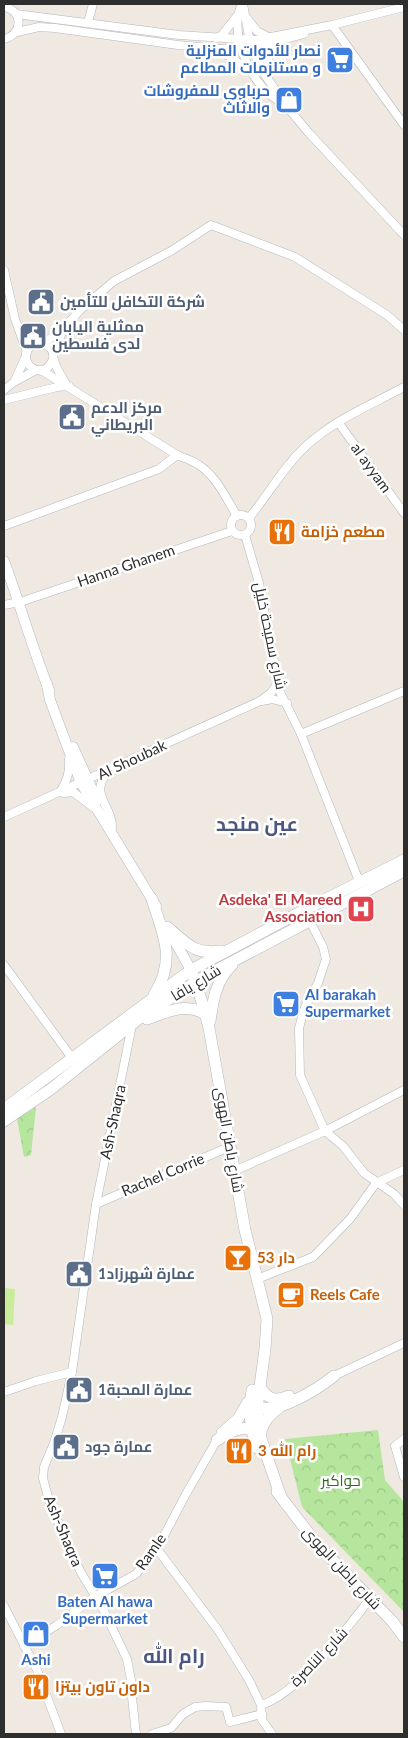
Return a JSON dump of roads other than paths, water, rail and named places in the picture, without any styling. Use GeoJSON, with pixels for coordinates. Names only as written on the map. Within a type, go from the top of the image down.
{"type":"FeatureCollection","features":[{"type":"Feature","properties":{"kind":"main road","name":"شارع يافا"},"geometry":{"type":"LineString","coordinates":[[4,1109],[191,970],[359,881],[404,860]]}},
{"type":"Feature","properties":{"kind":"main road","name":"شارع يافا"},"geometry":{"type":"LineString","coordinates":[[4,1121],[51,1089],[141,1017],[196,982],[404,871]]}},
{"type":"Feature","properties":{"kind":"main road"},"geometry":{"type":"LineString","coordinates":[[150,1001],[164,977],[167,958],[167,948],[152,899]]}},
{"type":"Feature","properties":{"kind":"main road"},"geometry":{"type":"LineString","coordinates":[[168,928],[200,952],[208,953],[228,950]]}},
{"type":"Feature","properties":{"kind":"main road"},"geometry":{"type":"LineString","coordinates":[[209,1028],[212,1004],[218,984],[223,975],[238,959]]}},
{"type":"Feature","properties":{"kind":"main road","name":"شارع باطن الهوى"},"geometry":{"type":"LineString","coordinates":[[191,970],[209,1028],[245,1230],[264,1310]]}},
{"type":"Feature","properties":{"kind":"main road"},"geometry":{"type":"LineString","coordinates":[[132,1025],[166,1012],[184,1008],[191,1007],[205,1014]]}},
{"type":"Feature","properties":{"kind":"main road"},"geometry":{"type":"LineString","coordinates":[[256,1432],[267,1325],[264,1310]]}},
{"type":"Feature","properties":{"kind":"main road"},"geometry":{"type":"LineString","coordinates":[[217,1440],[238,1419],[250,1398],[258,1360],[264,1310]]}},
{"type":"Feature","properties":{"kind":"main road"},"geometry":{"type":"LineString","coordinates":[[260,1386],[266,1395],[278,1400],[334,1376]]}},
{"type":"Feature","properties":{"kind":"main road"},"geometry":{"type":"LineString","coordinates":[[250,1398],[258,1408],[271,1409],[322,1386],[334,1376]]}},
{"type":"Feature","properties":{"kind":"main road"},"geometry":{"type":"LineString","coordinates":[[250,1398],[256,1432]]}},
{"type":"Feature","properties":{"kind":"main road"},"geometry":{"type":"LineString","coordinates":[[256,1432],[268,1417],[282,1405]]}},
{"type":"Feature","properties":{"kind":"main road"},"geometry":{"type":"LineString","coordinates":[[217,1440],[226,1434],[241,1429],[256,1432]]}},
{"type":"Feature","properties":{"kind":"main road","name":"شارع باطن الهوى"},"geometry":{"type":"LineString","coordinates":[[256,1432],[266,1474],[281,1497],[316,1544],[392,1621],[404,1637]]}},
{"type":"Feature","properties":{"kind":"street"},"geometry":{"type":"LineString","coordinates":[[88,22],[93,4]]}},
{"type":"Feature","properties":{"kind":"street"},"geometry":{"type":"LineString","coordinates":[[242,4],[237,13],[268,38]]}},
{"type":"Feature","properties":{"kind":"street"},"geometry":{"type":"LineString","coordinates":[[5,6],[16,14],[19,25],[17,32]]}},
{"type":"Feature","properties":{"kind":"street"},"geometry":{"type":"LineString","coordinates":[[4,39],[17,32],[39,27],[178,45],[241,49],[249,44],[268,38],[332,25],[404,7]]}},
{"type":"Feature","properties":{"kind":"street"},"geometry":{"type":"LineString","coordinates":[[16,14],[179,35],[239,40],[249,44],[282,41],[332,25]]}},
{"type":"Feature","properties":{"kind":"street"},"geometry":{"type":"LineString","coordinates":[[215,38],[222,35],[242,16]]}},
{"type":"Feature","properties":{"kind":"street"},"geometry":{"type":"LineString","coordinates":[[242,16],[239,40],[241,49],[255,76],[267,93],[288,108]]}},
{"type":"Feature","properties":{"kind":"street"},"geometry":{"type":"LineString","coordinates":[[242,16],[249,44],[268,79],[288,108],[378,210],[404,235]]}},
{"type":"Feature","properties":{"kind":"street"},"geometry":{"type":"LineString","coordinates":[[332,25],[404,125]]}},
{"type":"Feature","properties":{"kind":"street"},"geometry":{"type":"LineString","coordinates":[[268,79],[267,64],[270,52],[282,41]]}},
{"type":"Feature","properties":{"kind":"street"},"geometry":{"type":"LineString","coordinates":[[219,49],[255,76]]}},
{"type":"Feature","properties":{"kind":"street"},"geometry":{"type":"LineString","coordinates":[[14,382],[30,348],[64,328],[80,310],[114,281],[171,251],[211,225],[295,257],[387,315],[404,330]]}},
{"type":"Feature","properties":{"kind":"street"},"geometry":{"type":"LineString","coordinates":[[4,270],[8,294],[22,336],[28,365],[67,385],[177,455],[197,463],[208,472],[218,485],[237,516]]}},
{"type":"Feature","properties":{"kind":"street"},"geometry":{"type":"LineString","coordinates":[[4,390],[14,382],[49,367],[64,328]]}},
{"type":"Feature","properties":{"kind":"street"},"geometry":{"type":"LineString","coordinates":[[22,336],[50,347],[67,385]]}},
{"type":"Feature","properties":{"kind":"street"},"geometry":{"type":"LineString","coordinates":[[4,400],[67,385]]}},
{"type":"Feature","properties":{"kind":"street"},"geometry":{"type":"LineString","coordinates":[[249,518],[279,476],[307,445],[338,422],[404,387]]}},
{"type":"Feature","properties":{"kind":"street","name":"al ayyam"},"geometry":{"type":"LineString","coordinates":[[338,422],[404,513]]}},
{"type":"Feature","properties":{"kind":"street"},"geometry":{"type":"LineString","coordinates":[[4,526],[159,469],[177,455]]}},
{"type":"Feature","properties":{"kind":"street"},"geometry":{"type":"LineString","coordinates":[[244,515],[249,518],[251,527],[245,535],[238,535],[232,531],[231,524],[237,516],[244,515]]}},
{"type":"Feature","properties":{"kind":"street","name":"Hanna Ghanem"},"geometry":{"type":"LineString","coordinates":[[4,605],[20,602],[232,531]]}},
{"type":"Feature","properties":{"kind":"street","name":"شارع سميحة خليل"},"geometry":{"type":"LineString","coordinates":[[245,535],[259,583],[280,692],[287,703],[300,734],[359,881]]}},
{"type":"Feature","properties":{"kind":"street"},"geometry":{"type":"LineString","coordinates":[[4,561],[84,782],[96,809],[113,839],[120,846]]}},
{"type":"Feature","properties":{"kind":"street","name":"Al Shoubak"},"geometry":{"type":"LineString","coordinates":[[4,817],[260,701],[271,692],[278,682]]}},
{"type":"Feature","properties":{"kind":"street"},"geometry":{"type":"LineString","coordinates":[[47,684],[50,700],[69,754],[191,970]]}},
{"type":"Feature","properties":{"kind":"street"},"geometry":{"type":"LineString","coordinates":[[300,734],[353,714],[404,691]]}},
{"type":"Feature","properties":{"kind":"street","name":"Al Shoubak"},"geometry":{"type":"LineString","coordinates":[[260,701],[272,699],[287,703]]}},
{"type":"Feature","properties":{"kind":"street"},"geometry":{"type":"LineString","coordinates":[[60,793],[66,783],[70,769],[69,754]]}},
{"type":"Feature","properties":{"kind":"street"},"geometry":{"type":"LineString","coordinates":[[109,770],[101,780],[99,792],[112,819],[112,828]]}},
{"type":"Feature","properties":{"kind":"street"},"geometry":{"type":"LineString","coordinates":[[60,793],[72,792],[86,800],[96,809]]}},
{"type":"Feature","properties":{"kind":"street"},"geometry":{"type":"LineString","coordinates":[[310,921],[323,947],[326,959],[318,983],[305,1007],[299,1028],[300,1075],[325,1131],[343,1146],[364,1173],[394,1194],[404,1205]]}},
{"type":"Feature","properties":{"kind":"street"},"geometry":{"type":"LineString","coordinates":[[4,965],[72,1058]]}},
{"type":"Feature","properties":{"kind":"street","name":"Ash-Shaqra"},"geometry":{"type":"LineString","coordinates":[[132,1025],[96,1204],[72,1372],[62,1418],[44,1468],[43,1478],[54,1514],[79,1569],[96,1596],[127,1659],[132,1680],[136,1734]]}},
{"type":"Feature","properties":{"kind":"street"},"geometry":{"type":"LineString","coordinates":[[234,1171],[325,1131],[404,1090]]}},
{"type":"Feature","properties":{"kind":"street","name":"Rachel Corrie"},"geometry":{"type":"LineString","coordinates":[[96,1204],[229,1147]]}},
{"type":"Feature","properties":{"kind":"street"},"geometry":{"type":"LineString","coordinates":[[257,1279],[313,1257],[350,1219],[376,1183],[404,1170]]}},
{"type":"Feature","properties":{"kind":"street"},"geometry":{"type":"LineString","coordinates":[[334,1376],[404,1343]]}},
{"type":"Feature","properties":{"kind":"street"},"geometry":{"type":"LineString","coordinates":[[4,1392],[72,1372]]}},
{"type":"Feature","properties":{"kind":"street","name":"Ramle"},"geometry":{"type":"LineString","coordinates":[[24,1646],[57,1626],[96,1596],[136,1574],[157,1549],[217,1440]]}},
{"type":"Feature","properties":{"kind":"street"},"geometry":{"type":"LineString","coordinates":[[404,1440],[395,1446],[404,1477]]}},
{"type":"Feature","properties":{"kind":"street"},"geometry":{"type":"LineString","coordinates":[[157,1549],[218,1630],[249,1680],[261,1704],[265,1724],[272,1734]]}},
{"type":"Feature","properties":{"kind":"street","name":"شارع الناصرة"},"geometry":{"type":"LineString","coordinates":[[261,1704],[279,1697],[298,1681],[334,1645],[370,1599]]}},
{"type":"Feature","properties":{"kind":"street"},"geometry":{"type":"LineString","coordinates":[[4,1606],[6,1618],[37,1670],[61,1734]]}},
{"type":"Feature","properties":{"kind":"street"},"geometry":{"type":"LineString","coordinates":[[152,1734],[170,1728],[183,1714],[201,1706],[226,1707],[230,1722],[262,1714]]}},
{"type":"Feature","properties":{"kind":"place","name":"نصار للأدوات المنزلية و مستلزمات المطاعم"},"geometry":{"type":"Point","coordinates":[340,60]}},
{"type":"Feature","properties":{"kind":"place","name":"حرباوي للمفروشات والاثاث"},"geometry":{"type":"Point","coordinates":[289,100]}},
{"type":"Feature","properties":{"kind":"place","name":"شركة التكافل للتأمين"},"geometry":{"type":"Point","coordinates":[41,302]}},
{"type":"Feature","properties":{"kind":"place","name":"ممثلية اليابان لدى فلسطين"},"geometry":{"type":"Point","coordinates":[33,336]}},
{"type":"Feature","properties":{"kind":"place","name":"مركز الدعم البريطاني"},"geometry":{"type":"Point","coordinates":[72,417]}},
{"type":"Feature","properties":{"kind":"place","name":"مطعم خزامة"},"geometry":{"type":"Point","coordinates":[282,532]}},
{"type":"Feature","properties":{"kind":"place","name":"Asdeka' El Mareed Association"},"geometry":{"type":"Point","coordinates":[361,909]}},
{"type":"Feature","properties":{"kind":"place","name":"Al barakah Supermarket"},"geometry":{"type":"Point","coordinates":[286,1004]}},
{"type":"Feature","properties":{"kind":"place","name":"دار 53"},"geometry":{"type":"Point","coordinates":[238,1258]}},
{"type":"Feature","properties":{"kind":"place","name":"عمارة شهرزاد1"},"geometry":{"type":"Point","coordinates":[79,1274]}},
{"type":"Feature","properties":{"kind":"place","name":"Reels Cafe"},"geometry":{"type":"Point","coordinates":[291,1295]}},
{"type":"Feature","properties":{"kind":"place","name":"عمارة المحبة1"},"geometry":{"type":"Point","coordinates":[79,1390]}},
{"type":"Feature","properties":{"kind":"place","name":"عمارة جود"},"geometry":{"type":"Point","coordinates":[66,1447]}},
{"type":"Feature","properties":{"kind":"place","name":"3 رام الله"},"geometry":{"type":"Point","coordinates":[239,1451]}},
{"type":"Feature","properties":{"kind":"place","name":"Baten Al hawa Supermarket"},"geometry":{"type":"Point","coordinates":[105,1576]}},
{"type":"Feature","properties":{"kind":"place","name":"Ashi"},"geometry":{"type":"Point","coordinates":[36,1634]}},
{"type":"Feature","properties":{"kind":"place","name":"داون تاون بيتزا"},"geometry":{"type":"Point","coordinates":[36,1687]}},
{"type":"Feature","properties":{"kind":"district","name":"عين منجد"},"geometry":{"type":"Point","coordinates":[257,824]}},
{"type":"Feature","properties":{"kind":"district","name":"رام الله"},"geometry":{"type":"Point","coordinates":[174,1656]}},
{"type":"Feature","properties":{"kind":"park label","name":"حواكير"},"geometry":{"type":"Point","coordinates":[341,1481]}}]}
